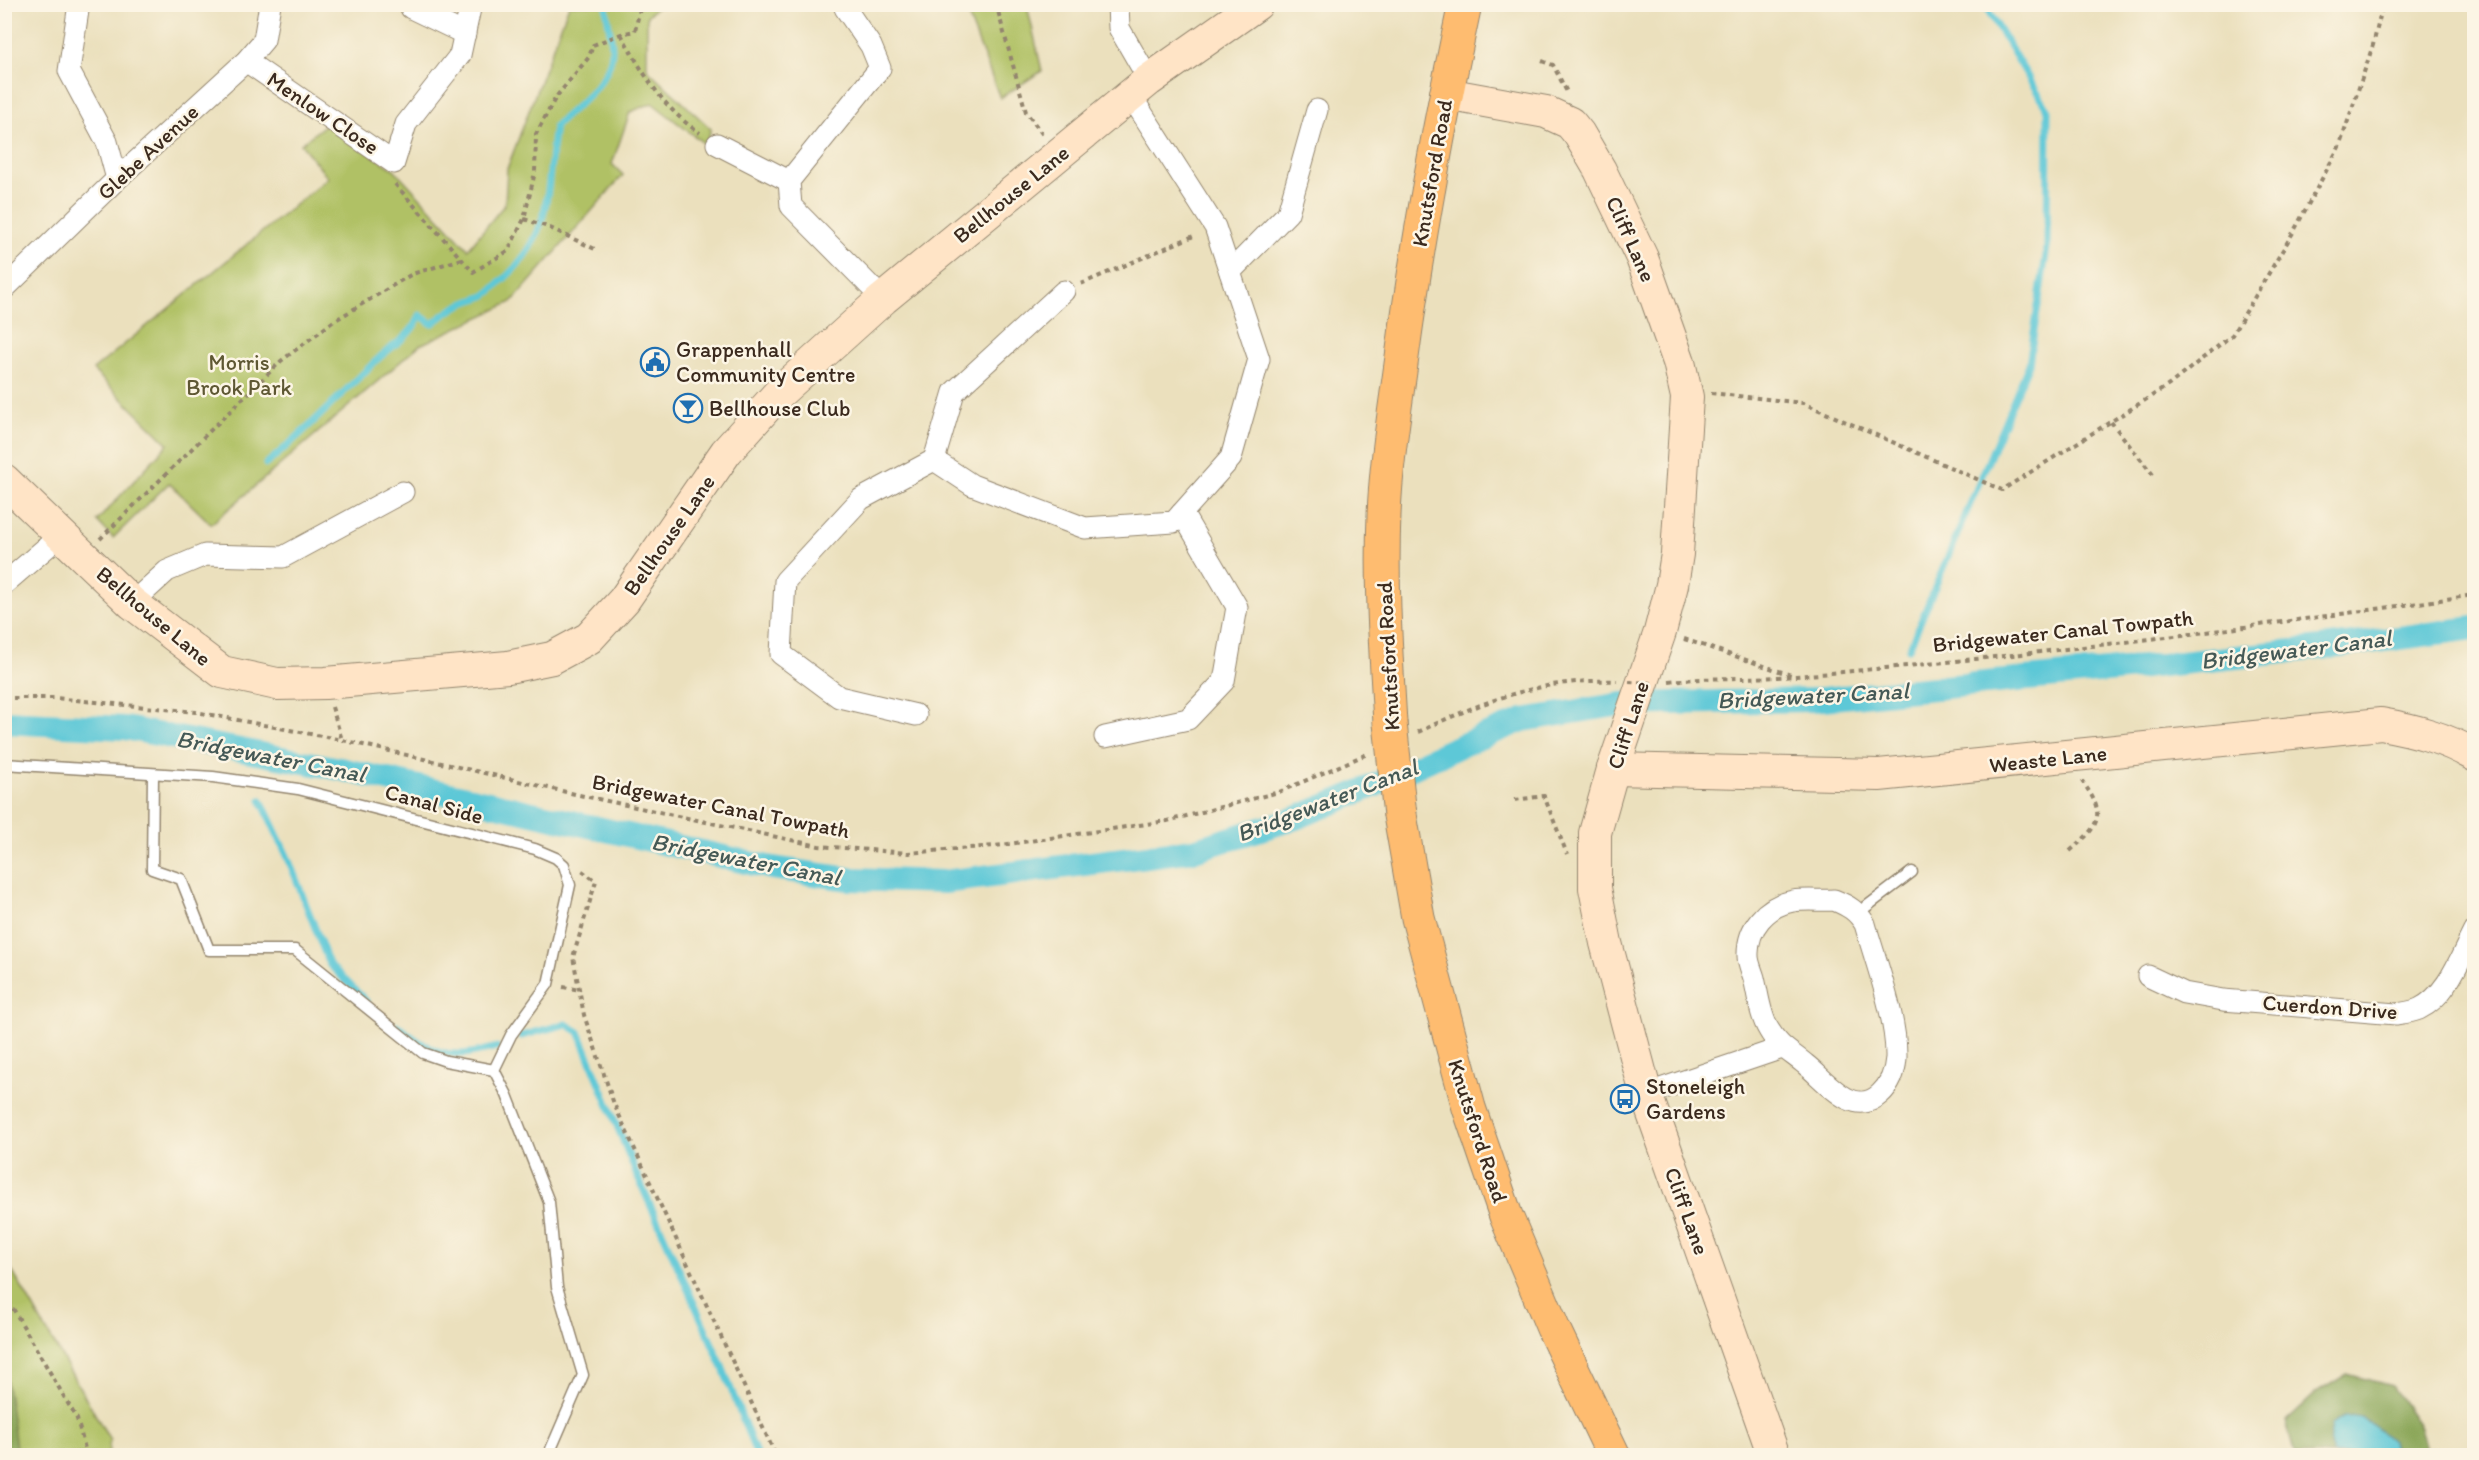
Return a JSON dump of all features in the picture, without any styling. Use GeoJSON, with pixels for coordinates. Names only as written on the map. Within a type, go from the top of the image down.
{"type":"FeatureCollection","features":[{"type":"Feature","properties":{"kind":"highway","name":"Knutsford Road"},"geometry":{"type":"LineString","coordinates":[[1465,4],[1412,280],[1384,513],[1383,593],[1403,728],[1400,815],[1418,918],[1469,1108],[1506,1216],[1553,1328],[1614,1455]]}},
{"type":"Feature","properties":{"kind":"street"},"geometry":{"type":"LineString","coordinates":[[78,4],[69,71],[107,142],[117,179]]}},
{"type":"Feature","properties":{"kind":"street","name":"Glebe Avenue"},"geometry":{"type":"LineString","coordinates":[[4,289],[117,179],[246,61],[264,40],[270,4]]}},
{"type":"Feature","properties":{"kind":"street","name":"Menlow Close"},"geometry":{"type":"LineString","coordinates":[[246,61],[394,163],[406,124],[460,55],[471,4]]}},
{"type":"Feature","properties":{"kind":"street"},"geometry":{"type":"LineString","coordinates":[[849,4],[844,8],[871,46],[880,68],[789,181],[791,206],[883,299]]}},
{"type":"Feature","properties":{"kind":"street"},"geometry":{"type":"LineString","coordinates":[[934,460],[972,485],[1085,528],[1174,522],[1231,458],[1259,359],[1215,227],[1140,88],[1119,28],[1118,4]]}},
{"type":"Feature","properties":{"kind":"street","name":"Bellhouse Lane"},"geometry":{"type":"LineString","coordinates":[[4,480],[132,603],[222,672],[277,684],[326,683],[508,667],[552,658],[590,638],[624,600],[726,452],[780,392],[883,299],[1140,88],[1257,4]]}},
{"type":"Feature","properties":{"kind":"street"},"geometry":{"type":"LineString","coordinates":[[411,8],[465,34]]}},
{"type":"Feature","properties":{"kind":"street","name":"Cliff Lane"},"geometry":{"type":"LineString","coordinates":[[1446,94],[1546,112],[1570,123],[1600,170],[1642,258],[1680,362],[1685,391],[1677,554],[1672,585],[1660,632],[1613,769],[1595,833],[1595,888],[1606,943],[1646,1094],[1774,1455]]}},
{"type":"Feature","properties":{"kind":"street"},"geometry":{"type":"LineString","coordinates":[[1230,272],[1288,213],[1317,110]]}},
{"type":"Feature","properties":{"kind":"street"},"geometry":{"type":"LineString","coordinates":[[717,144],[789,181]]}},
{"type":"Feature","properties":{"kind":"street"},"geometry":{"type":"LineString","coordinates":[[916,715],[839,698],[782,654],[785,581],[861,499],[934,460],[954,392],[1064,291]]}},
{"type":"Feature","properties":{"kind":"street"},"geometry":{"type":"LineString","coordinates":[[132,603],[167,571],[205,555],[283,557],[403,492]]}},
{"type":"Feature","properties":{"kind":"street"},"geometry":{"type":"LineString","coordinates":[[1105,737],[1188,719],[1224,681],[1238,607],[1182,513]]}},
{"type":"Feature","properties":{"kind":"street"},"geometry":{"type":"LineString","coordinates":[[4,584],[72,545]]}},
{"type":"Feature","properties":{"kind":"street","name":"Weaste Lane"},"geometry":{"type":"LineString","coordinates":[[1613,769],[1879,775],[2382,723],[2421,731],[2458,745],[2475,756]]}},
{"type":"Feature","properties":{"kind":"street"},"geometry":{"type":"LineString","coordinates":[[1834,900],[1850,906],[1858,913],[1865,924],[1893,1028],[1896,1059],[1892,1077],[1885,1089],[1874,1100],[1861,1104],[1846,1099],[1804,1062],[1782,1048],[1767,1029],[1748,956],[1751,935],[1757,921],[1771,909],[1793,901],[1834,900]]}},
{"type":"Feature","properties":{"kind":"street","name":"Cuerdon Drive"},"geometry":{"type":"LineString","coordinates":[[2148,976],[2184,993],[2223,1000],[2396,1014],[2417,1010],[2432,1001],[2445,986],[2475,931]]}},
{"type":"Feature","properties":{"kind":"street"},"geometry":{"type":"LineString","coordinates":[[1646,1094],[1782,1048]]}},
{"type":"Feature","properties":{"kind":"lane","name":"Canal Side"},"geometry":{"type":"LineString","coordinates":[[4,764],[213,777],[298,789],[535,849],[556,858],[564,865]]}},
{"type":"Feature","properties":{"kind":"lane"},"geometry":{"type":"LineString","coordinates":[[153,774],[152,868],[181,879],[209,950],[295,950],[423,1053],[446,1061],[494,1070]]}},
{"type":"Feature","properties":{"kind":"lane"},"geometry":{"type":"LineString","coordinates":[[494,1070],[511,1035],[548,984],[570,885],[564,865]]}},
{"type":"Feature","properties":{"kind":"lane"},"geometry":{"type":"LineString","coordinates":[[1858,913],[1912,872]]}},
{"type":"Feature","properties":{"kind":"lane"},"geometry":{"type":"LineString","coordinates":[[494,1070],[507,1095],[549,1202],[557,1287],[583,1375],[551,1449]]}},
{"type":"Feature","properties":{"kind":"path"},"geometry":{"type":"LineString","coordinates":[[375,149],[374,162],[473,272],[508,251],[524,219],[535,172],[536,134],[556,97],[589,57],[593,45],[635,31],[641,4]]}},
{"type":"Feature","properties":{"kind":"path"},"geometry":{"type":"LineString","coordinates":[[996,4],[1026,112],[1057,156]]}},
{"type":"Feature","properties":{"kind":"path"},"geometry":{"type":"LineString","coordinates":[[1685,391],[1803,403],[2002,490],[2169,385],[2232,335],[2294,231],[2340,146],[2373,45],[2383,4]]}},
{"type":"Feature","properties":{"kind":"path"},"geometry":{"type":"LineString","coordinates":[[621,34],[647,80],[680,120],[717,144]]}},
{"type":"Feature","properties":{"kind":"path"},"geometry":{"type":"LineString","coordinates":[[524,219],[548,227],[597,250]]}},
{"type":"Feature","properties":{"kind":"path"},"geometry":{"type":"LineString","coordinates":[[1064,291],[1215,227]]}},
{"type":"Feature","properties":{"kind":"path"},"geometry":{"type":"LineString","coordinates":[[72,545],[281,361],[334,321],[412,274],[462,258]]}},
{"type":"Feature","properties":{"kind":"path"},"geometry":{"type":"LineString","coordinates":[[2112,422],[2154,476]]}},
{"type":"Feature","properties":{"kind":"path","name":"Bridgewater Canal Towpath"},"geometry":{"type":"LineString","coordinates":[[1403,728],[1527,689],[1583,681],[1654,683],[1794,676],[2073,648],[2475,595]]}},
{"type":"Feature","properties":{"kind":"path"},"geometry":{"type":"LineString","coordinates":[[1660,632],[1794,676]]}},
{"type":"Feature","properties":{"kind":"path","name":"Bridgewater Canal Towpath"},"geometry":{"type":"LineString","coordinates":[[4,698],[55,698],[196,712],[342,740],[579,795],[819,846],[908,853],[995,846],[1167,821],[1279,792],[1373,752]]}},
{"type":"Feature","properties":{"kind":"path"},"geometry":{"type":"LineString","coordinates":[[2070,757],[2075,772],[2095,800],[2099,811],[2094,828],[2070,851]]}},
{"type":"Feature","properties":{"kind":"path"},"geometry":{"type":"LineString","coordinates":[[1515,800],[1544,796],[1571,862]]}},
{"type":"Feature","properties":{"kind":"path"},"geometry":{"type":"LineString","coordinates":[[564,865],[587,873],[596,881],[573,957],[584,1015],[614,1104],[776,1455]]}},
{"type":"Feature","properties":{"kind":"path"},"geometry":{"type":"LineString","coordinates":[[4,1293],[77,1419],[87,1455]]}},
{"type":"Feature","properties":{"kind":"green space","name":"Morris Brook Park"},"geometry":{"type":"Polygon","coordinates":[[[569,5],[659,5],[647,16],[647,69],[711,129],[706,145],[652,103],[630,112],[612,164],[623,175],[512,302],[420,345],[211,524],[169,483],[113,538],[97,521],[168,444],[93,370],[328,178],[301,144],[325,125],[394,169],[468,249],[505,204],[507,169],[569,5]]]}},
{"type":"Feature","properties":{"kind":"green space"},"geometry":{"type":"Polygon","coordinates":[[[964,5],[1027,5],[1042,71],[1000,98],[964,5]]]}},
{"type":"Feature","properties":{"kind":"green space"},"geometry":{"type":"Polygon","coordinates":[[[4,1257],[110,1440],[108,1455],[5,1455],[4,1257]]]}},
{"type":"Feature","properties":{"kind":"green space"},"geometry":{"type":"Polygon","coordinates":[[[5,1369],[17,1455],[5,1455],[5,1369]]]}},
{"type":"Feature","properties":{"kind":"green space"},"geometry":{"type":"Polygon","coordinates":[[[2347,1374],[2392,1386],[2420,1427],[2427,1455],[2295,1455],[2286,1421],[2316,1393],[2347,1374]]]}},
{"type":"Feature","properties":{"kind":"water"},"geometry":{"type":"Polygon","coordinates":[[[2362,1416],[2391,1441],[2394,1455],[2332,1455],[2329,1444],[2332,1425],[2344,1417],[2362,1416]]]}},
{"type":"Feature","properties":{"kind":"waterway"},"geometry":{"type":"LineString","coordinates":[[266,464],[407,334],[420,315],[432,324],[458,306],[487,294],[521,261],[532,244],[545,207],[555,126],[592,91],[607,71],[611,59],[612,47],[606,4]]}},
{"type":"Feature","properties":{"kind":"waterway"},"geometry":{"type":"LineString","coordinates":[[1909,649],[2029,364],[2047,248],[2048,110],[1984,4]]}},
{"type":"Feature","properties":{"kind":"waterway","name":"Bridgewater Canal"},"geometry":{"type":"LineString","coordinates":[[4,722],[125,728],[340,769],[772,868],[849,879],[944,882],[1194,850],[1296,818],[1523,720],[1622,704],[1812,700],[2339,646],[2474,628]]}},
{"type":"Feature","properties":{"kind":"waterway"},"geometry":{"type":"LineString","coordinates":[[261,800],[288,858],[329,964],[366,1001]]}},
{"type":"Feature","properties":{"kind":"waterway"},"geometry":{"type":"LineString","coordinates":[[521,1036],[566,1024],[579,1032],[636,1173],[722,1366],[757,1456]]}},
{"type":"Feature","properties":{"kind":"waterway"},"geometry":{"type":"LineString","coordinates":[[398,1026],[423,1044],[444,1053],[467,1053],[497,1047]]}},
{"type":"Feature","properties":{"kind":"place","name":"Grappenhall Community Centre"},"geometry":{"type":"Point","coordinates":[655,362]}},
{"type":"Feature","properties":{"kind":"place","name":"Bellhouse Club"},"geometry":{"type":"Point","coordinates":[688,408]}},
{"type":"Feature","properties":{"kind":"place","name":"Stoneleigh Gardens"},"geometry":{"type":"Point","coordinates":[1625,1099]}}]}
